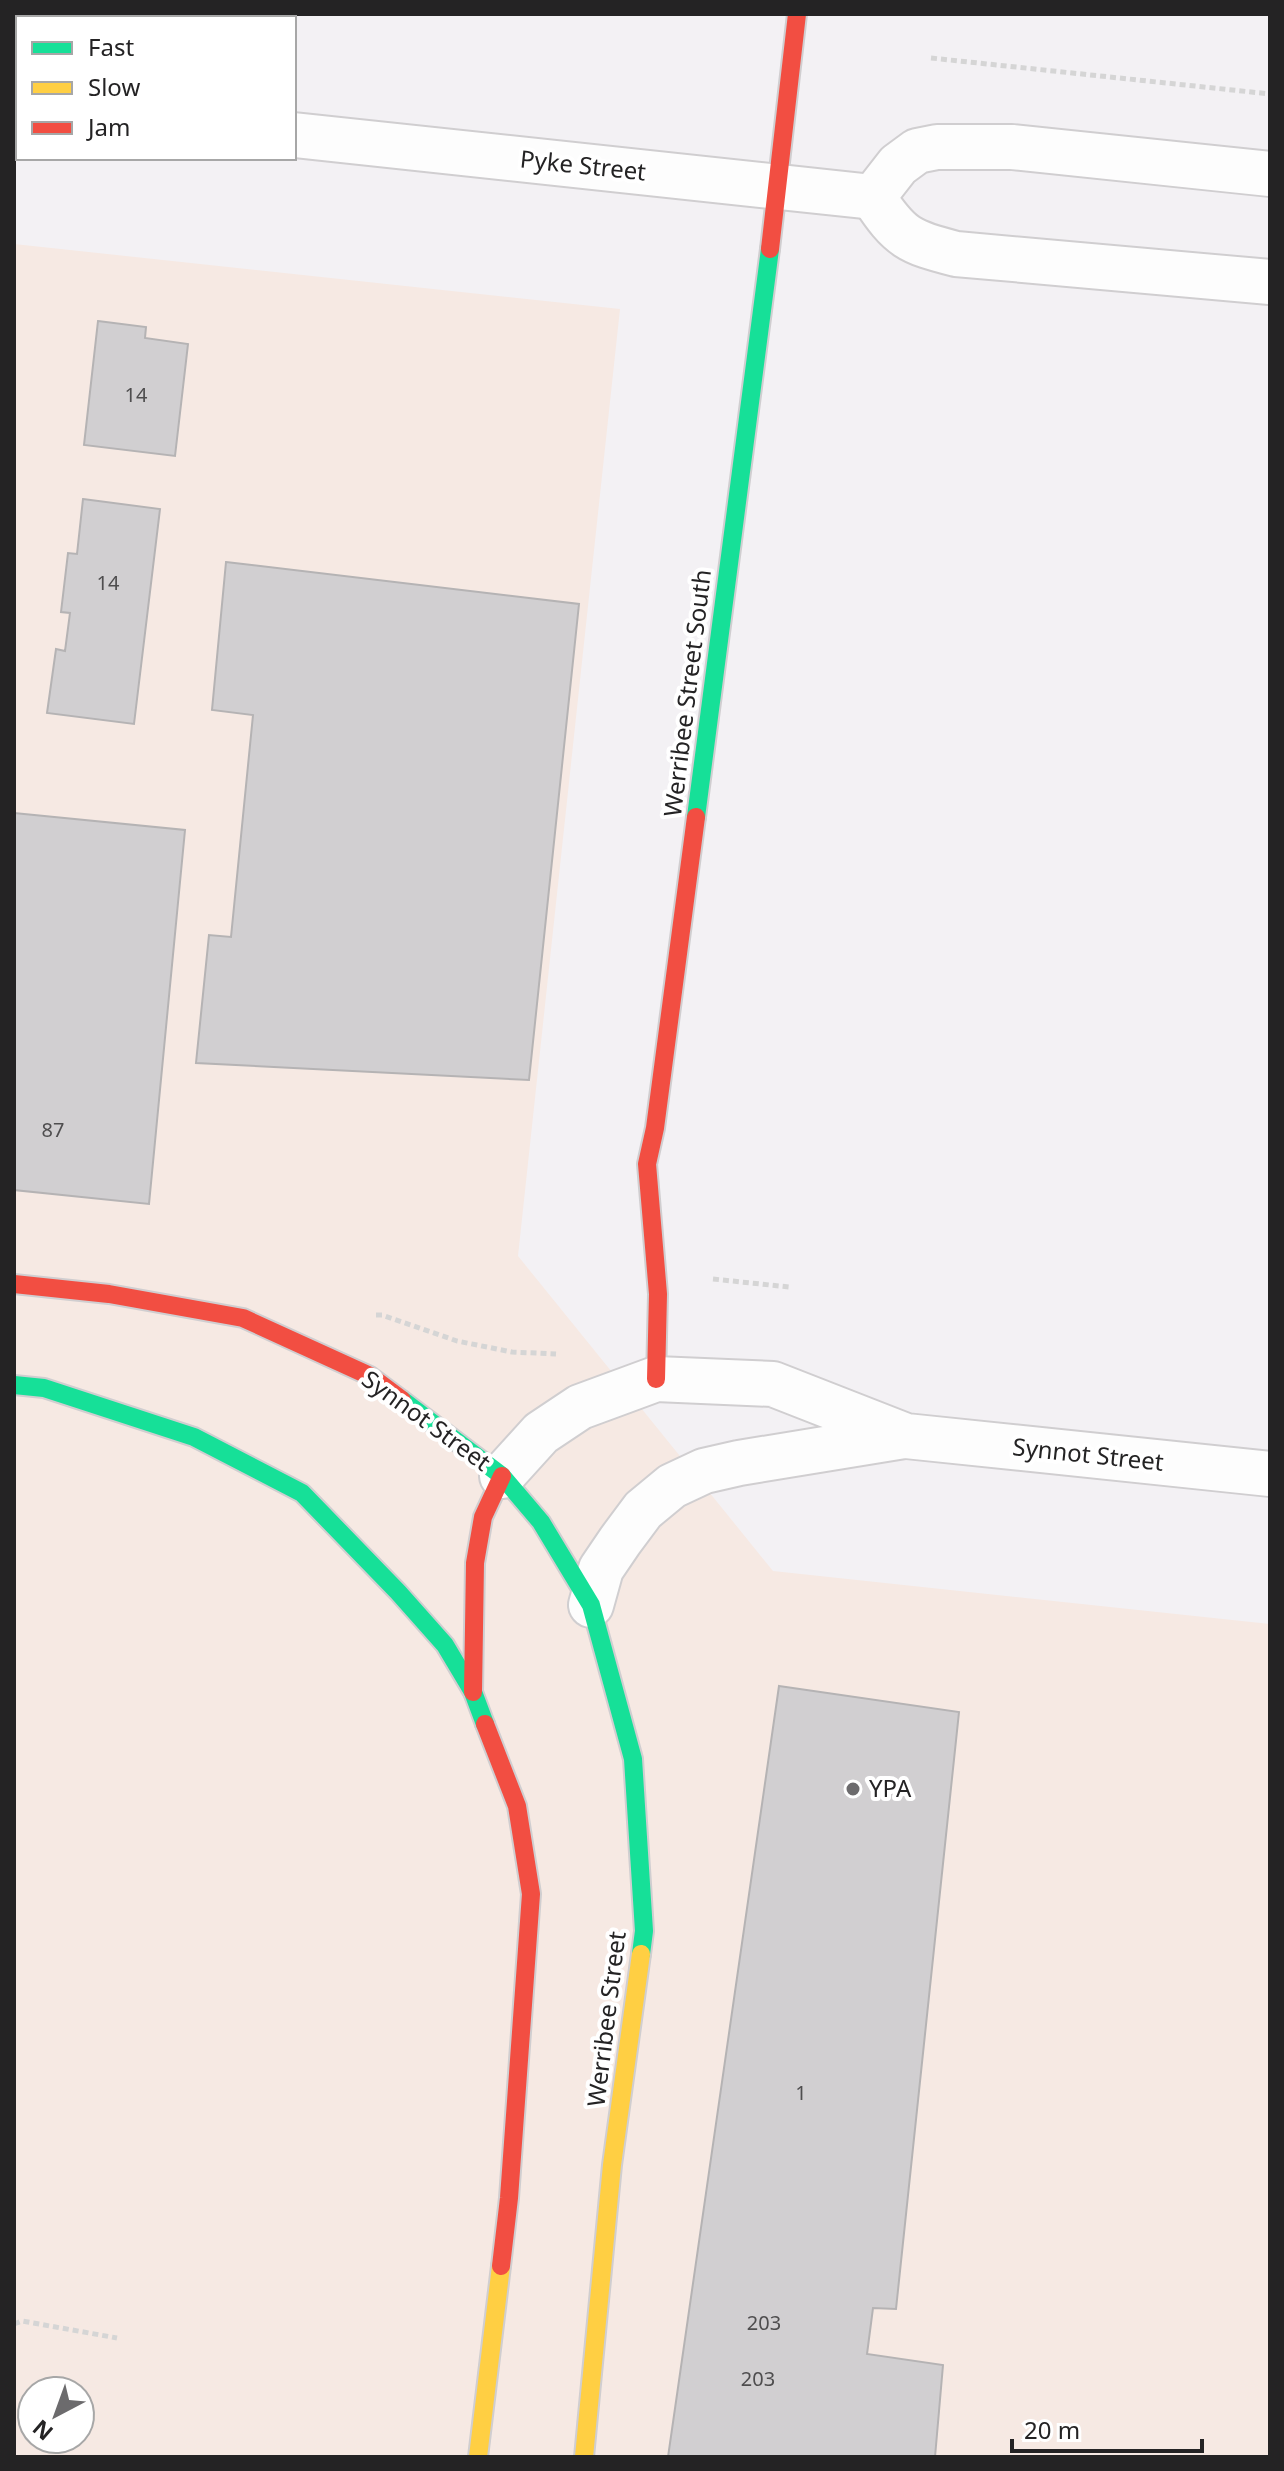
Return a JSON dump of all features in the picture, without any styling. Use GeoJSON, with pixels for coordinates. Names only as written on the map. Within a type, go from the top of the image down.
{"type":"FeatureCollection","features":[{"type":"Feature","properties":{"kind":"main road","name":"Werribee Street South"},"geometry":{"type":"LineString","coordinates":[[656,1379],[658,1294],[647,1164],[655,1128],[778,187],[797,14]]}},
{"type":"Feature","properties":{"kind":"main road","name":"Synnot Street"},"geometry":{"type":"LineString","coordinates":[[14,1284],[109,1294],[250,1320],[370,1376],[502,1476]]}},
{"type":"Feature","properties":{"kind":"main road"},"geometry":{"type":"LineString","coordinates":[[14,1385],[44,1388],[194,1437],[302,1493],[445,1645],[473,1692],[517,1806],[531,1894],[509,2198],[478,2457]]}},
{"type":"Feature","properties":{"kind":"main road","name":"Werribee Street"},"geometry":{"type":"LineString","coordinates":[[502,1476],[541,1522],[591,1605],[633,1759],[644,1931],[612,2165],[584,2457]]}},
{"type":"Feature","properties":{"kind":"main road"},"geometry":{"type":"LineString","coordinates":[[473,1692],[475,1563],[483,1517],[502,1476]]}},
{"type":"Feature","properties":{"kind":"street","name":"Pyke Street"},"geometry":{"type":"LineString","coordinates":[[296,135],[873,197]]}},
{"type":"Feature","properties":{"kind":"street"},"geometry":{"type":"LineString","coordinates":[[1270,174],[1012,147],[937,147],[917,151],[898,165],[873,197],[893,226],[918,244],[956,254],[1270,282]]}},
{"type":"Feature","properties":{"kind":"street","name":"Synnot Street"},"geometry":{"type":"LineString","coordinates":[[502,1476],[541,1433],[580,1407],[656,1379],[773,1384],[906,1436]]}},
{"type":"Feature","properties":{"kind":"street","name":"Synnot Street"},"geometry":{"type":"LineString","coordinates":[[591,1605],[601,1569],[643,1510],[672,1486],[704,1471],[739,1463],[906,1436],[1270,1474]]}},
{"type":"Feature","properties":{"kind":"path"},"geometry":{"type":"LineString","coordinates":[[931,58],[1270,94]]}},
{"type":"Feature","properties":{"kind":"path"},"geometry":{"type":"LineString","coordinates":[[703,1278],[789,1287]]}},
{"type":"Feature","properties":{"kind":"path"},"geometry":{"type":"LineString","coordinates":[[367,1315],[382,1315],[457,1341],[512,1352],[557,1354]]}},
{"type":"Feature","properties":{"kind":"path"},"geometry":{"type":"LineString","coordinates":[[14,2324],[22,2321],[117,2338]]}},
{"type":"Feature","properties":{"kind":"shaded area"},"geometry":{"type":"Polygon","coordinates":[[[14,244],[620,309],[518,1256],[773,1571],[1270,1624],[1270,2457],[14,2457],[14,244]]]}},
{"type":"Feature","properties":{"kind":"building"},"geometry":{"type":"Polygon","coordinates":[[[98,321],[146,327],[145,338],[188,344],[175,456],[84,445],[98,321]]]}},
{"type":"Feature","properties":{"kind":"building"},"geometry":{"type":"Polygon","coordinates":[[[83,499],[160,509],[134,724],[47,713],[56,649],[65,651],[70,613],[61,612],[68,553],[77,554],[83,499]]]}},
{"type":"Feature","properties":{"kind":"building"},"geometry":{"type":"Polygon","coordinates":[[[226,562],[579,604],[529,1080],[196,1063],[209,935],[231,937],[253,715],[212,710],[226,562]]]}},
{"type":"Feature","properties":{"kind":"building"},"geometry":{"type":"Polygon","coordinates":[[[14,813],[185,830],[149,1204],[14,1190],[14,813]]]}},
{"type":"Feature","properties":{"kind":"building"},"geometry":{"type":"Polygon","coordinates":[[[779,1686],[959,1712],[896,2309],[873,2308],[867,2354],[943,2365],[935,2457],[668,2457],[779,1686]]]}},
{"type":"Feature","properties":{"kind":"traffic: fast"},"geometry":{"type":"LineString","coordinates":[[696,817],[770,249]]}},
{"type":"Feature","properties":{"kind":"traffic: fast"},"geometry":{"type":"LineString","coordinates":[[14,1385],[44,1388],[194,1437],[302,1493],[445,1645],[473,1692],[485,1724]]}},
{"type":"Feature","properties":{"kind":"traffic: fast"},"geometry":{"type":"LineString","coordinates":[[402,1400],[502,1476],[541,1522],[591,1605],[633,1759],[644,1931],[641,1954]]}},
{"type":"Feature","properties":{"kind":"traffic: slow"},"geometry":{"type":"LineString","coordinates":[[584,2457],[612,2165],[641,1954]]}},
{"type":"Feature","properties":{"kind":"traffic: slow"},"geometry":{"type":"LineString","coordinates":[[478,2457],[501,2266]]}},
{"type":"Feature","properties":{"kind":"traffic: jam"},"geometry":{"type":"LineString","coordinates":[[770,249],[797,14]]}},
{"type":"Feature","properties":{"kind":"traffic: jam"},"geometry":{"type":"LineString","coordinates":[[656,1379],[658,1294],[647,1164],[655,1128],[696,817]]}},
{"type":"Feature","properties":{"kind":"traffic: jam"},"geometry":{"type":"LineString","coordinates":[[14,1284],[109,1294],[243,1318],[370,1376],[402,1400]]}},
{"type":"Feature","properties":{"kind":"traffic: jam"},"geometry":{"type":"LineString","coordinates":[[473,1692],[475,1563],[483,1517],[502,1476]]}},
{"type":"Feature","properties":{"kind":"traffic: jam"},"geometry":{"type":"LineString","coordinates":[[485,1724],[517,1806],[531,1894],[509,2198],[501,2266]]}},
{"type":"Feature","properties":{"kind":"place","name":"YPA"},"geometry":{"type":"Point","coordinates":[853,1789]}}]}
